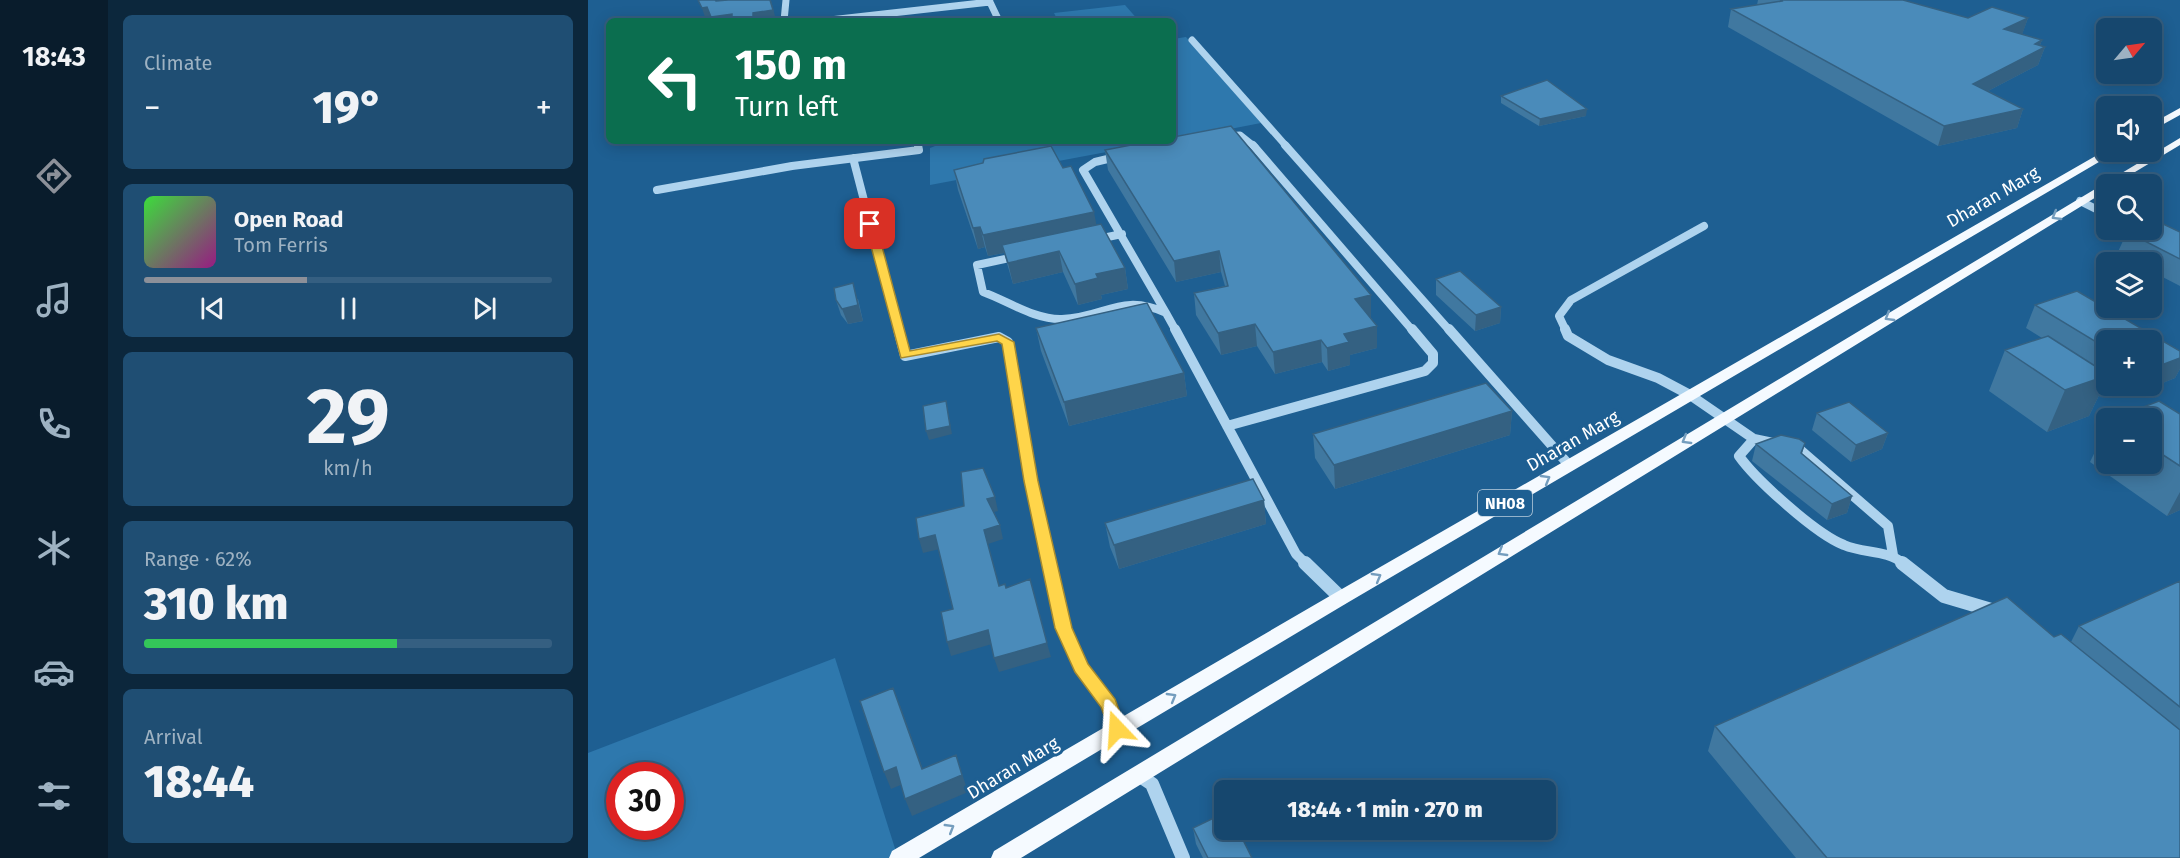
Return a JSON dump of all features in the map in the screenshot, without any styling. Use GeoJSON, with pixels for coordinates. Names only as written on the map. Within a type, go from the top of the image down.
{"type":"FeatureCollection","features":[{"type":"Feature","properties":{"kind":"main road"},"geometry":{"type":"LineString","coordinates":[[2162,122],[2180,111]]}},
{"type":"Feature","properties":{"kind":"main road","name":"NH08"},"geometry":{"type":"LineString","coordinates":[[2125,174],[2180,141]]}},
{"type":"Feature","properties":{"kind":"main road","name":"Dharan Marg"},"geometry":{"type":"LineString","coordinates":[[900,858],[1569,465],[2096,161]]}},
{"type":"Feature","properties":{"kind":"main road","name":"NH08"},"geometry":{"type":"LineString","coordinates":[[1002,858],[2096,192]]}},
{"type":"Feature","properties":{"kind":"street"},"geometry":{"type":"LineString","coordinates":[[784,18],[786,0]]}},
{"type":"Feature","properties":{"kind":"street"},"geometry":{"type":"LineString","coordinates":[[846,18],[989,1],[998,18]]}},
{"type":"Feature","properties":{"kind":"street"},"geometry":{"type":"LineString","coordinates":[[1192,40],[1569,465]]}},
{"type":"Feature","properties":{"kind":"street"},"geometry":{"type":"LineString","coordinates":[[1208,139],[1231,135],[1248,139],[1433,354],[1433,363],[1425,371],[1227,426]]}},
{"type":"Feature","properties":{"kind":"street"},"geometry":{"type":"LineString","coordinates":[[657,190],[792,166],[920,150],[918,144]]}},
{"type":"Feature","properties":{"kind":"street"},"geometry":{"type":"LineString","coordinates":[[1130,154],[1096,161],[1086,165],[1083,170],[1166,313],[1296,554],[1341,598]]}},
{"type":"Feature","properties":{"kind":"street"},"geometry":{"type":"LineString","coordinates":[[853,158],[905,356],[999,337],[1008,342],[1033,493],[1064,628],[1081,667],[1109,704],[1117,729]]}},
{"type":"Feature","properties":{"kind":"street"},"geometry":{"type":"LineString","coordinates":[[2080,201],[2096,209]]}},
{"type":"Feature","properties":{"kind":"street"},"geometry":{"type":"LineString","coordinates":[[1704,226],[1571,300],[1558,316],[1568,336],[1608,360],[1658,378],[1690,395],[1754,439],[1798,448],[1888,526],[1893,555]]}},
{"type":"Feature","properties":{"kind":"street"},"geometry":{"type":"LineString","coordinates":[[1077,243],[1122,234]]}},
{"type":"Feature","properties":{"kind":"street"},"geometry":{"type":"LineString","coordinates":[[1033,253],[977,265],[984,292],[1048,317],[1062,320],[1127,303],[1151,304],[1166,313]]}},
{"type":"Feature","properties":{"kind":"street"},"geometry":{"type":"LineString","coordinates":[[1754,439],[1739,456],[1749,470],[1808,520],[1844,545],[1893,555],[1944,596],[2010,615]]}},
{"type":"Feature","properties":{"kind":"street"},"geometry":{"type":"LineString","coordinates":[[1137,774],[1152,784],[1183,858]]}},
{"type":"Feature","properties":{"kind":"shaded area"},"geometry":{"type":"Polygon","coordinates":[[[1125,5],[1136,18],[1056,18],[1054,13],[1125,5]]]}},
{"type":"Feature","properties":{"kind":"shaded area"},"geometry":{"type":"Polygon","coordinates":[[[1186,37],[1261,123],[1176,139],[1176,39],[1186,37]]]}},
{"type":"Feature","properties":{"kind":"shaded area"},"geometry":{"type":"Polygon","coordinates":[[[940,144],[1149,144],[930,185],[930,148],[940,144]]]}},
{"type":"Feature","properties":{"kind":"shaded area"},"geometry":{"type":"Polygon","coordinates":[[[835,658],[898,858],[588,858],[588,753],[835,658]]]}},
{"type":"Feature","properties":{"kind":"building"},"geometry":{"type":"Polygon","coordinates":[[[698,0],[770,0],[773,10],[753,13],[753,18],[732,18],[732,14],[711,17],[707,7],[702,8],[698,0]]]}},
{"type":"Feature","properties":{"kind":"building"},"geometry":{"type":"Polygon","coordinates":[[[1781,0],[1903,0],[1968,18],[1992,7],[2028,18],[2004,29],[2042,40],[2035,44],[2045,47],[1973,84],[2023,109],[1944,126],[1731,9],[1781,0]]]}},
{"type":"Feature","properties":{"kind":"building"},"geometry":{"type":"Polygon","coordinates":[[[1547,80],[1587,109],[1540,119],[1501,96],[1547,80]]]}},
{"type":"Feature","properties":{"kind":"building"},"geometry":{"type":"Polygon","coordinates":[[[1231,126],[1371,295],[1355,299],[1377,326],[1344,334],[1349,342],[1327,348],[1321,340],[1273,352],[1255,324],[1218,333],[1194,293],[1228,286],[1219,251],[1174,261],[1105,150],[1136,144],[1176,144],[1176,136],[1231,126]]]}},
{"type":"Feature","properties":{"kind":"building"},"geometry":{"type":"Polygon","coordinates":[[[1051,146],[1063,168],[1071,166],[1094,212],[983,235],[980,227],[973,228],[954,170],[983,163],[984,159],[1051,146]]]}},
{"type":"Feature","properties":{"kind":"building"},"geometry":{"type":"Polygon","coordinates":[[[2162,223],[2180,232],[2180,259],[2143,240],[2162,240],[2162,223]]]}},
{"type":"Feature","properties":{"kind":"building"},"geometry":{"type":"Polygon","coordinates":[[[1101,224],[1125,268],[1096,274],[1098,278],[1075,284],[1059,251],[1008,263],[1002,245],[1101,224]]]}},
{"type":"Feature","properties":{"kind":"building"},"geometry":{"type":"Polygon","coordinates":[[[1460,271],[1501,307],[1476,315],[1436,279],[1460,271]]]}},
{"type":"Feature","properties":{"kind":"building"},"geometry":{"type":"Polygon","coordinates":[[[853,283],[858,305],[842,309],[836,300],[834,288],[853,283]]]}},
{"type":"Feature","properties":{"kind":"building"},"geometry":{"type":"Polygon","coordinates":[[[2077,291],[2096,302],[2096,318],[2123,318],[2144,330],[2096,330],[2096,342],[2035,305],[2077,291]]]}},
{"type":"Feature","properties":{"kind":"building"},"geometry":{"type":"Polygon","coordinates":[[[1147,303],[1184,373],[1064,402],[1036,328],[1147,303]]]}},
{"type":"Feature","properties":{"kind":"building"},"geometry":{"type":"Polygon","coordinates":[[[2048,336],[2096,367],[2096,379],[2065,390],[2005,350],[2048,336]]]}},
{"type":"Feature","properties":{"kind":"building"},"geometry":{"type":"Polygon","coordinates":[[[2162,341],[2180,351],[2180,358],[2162,365],[2162,341]]]}},
{"type":"Feature","properties":{"kind":"building"},"geometry":{"type":"Polygon","coordinates":[[[1486,383],[1512,411],[1334,465],[1313,434],[1486,383]]]}},
{"type":"Feature","properties":{"kind":"building"},"geometry":{"type":"Polygon","coordinates":[[[946,401],[950,426],[926,431],[923,406],[946,401]]]}},
{"type":"Feature","properties":{"kind":"building"},"geometry":{"type":"Polygon","coordinates":[[[2159,401],[2180,414],[2180,466],[2162,454],[2162,408],[2140,408],[2159,401]]]}},
{"type":"Feature","properties":{"kind":"building"},"geometry":{"type":"Polygon","coordinates":[[[1849,402],[1888,433],[1856,445],[1817,413],[1849,402]]]}},
{"type":"Feature","properties":{"kind":"building"},"geometry":{"type":"Polygon","coordinates":[[[1781,435],[1799,439],[1805,443],[1801,453],[1852,496],[1832,504],[1756,444],[1781,435]]]}},
{"type":"Feature","properties":{"kind":"building"},"geometry":{"type":"Polygon","coordinates":[[[983,468],[995,497],[987,499],[1000,525],[984,530],[999,586],[1005,584],[1006,588],[1030,579],[1047,643],[994,658],[988,630],[947,642],[941,612],[953,609],[935,535],[919,539],[916,518],[964,506],[961,472],[983,468]]]}},
{"type":"Feature","properties":{"kind":"building"},"geometry":{"type":"Polygon","coordinates":[[[1253,479],[1264,500],[1114,545],[1105,523],[1253,479]]]}},
{"type":"Feature","properties":{"kind":"building"},"geometry":{"type":"Polygon","coordinates":[[[2180,581],[2180,707],[2079,626],[2180,581]]]}},
{"type":"Feature","properties":{"kind":"building"},"geometry":{"type":"Polygon","coordinates":[[[2007,597],[2054,637],[2061,634],[2180,730],[2180,858],[1827,858],[1715,726],[2007,597]]]}},
{"type":"Feature","properties":{"kind":"building"},"geometry":{"type":"Polygon","coordinates":[[[893,688],[922,769],[956,755],[962,775],[905,799],[896,767],[884,772],[860,701],[893,688]]]}},
{"type":"Feature","properties":{"kind":"building"},"geometry":{"type":"Polygon","coordinates":[[[1214,818],[1214,840],[1243,840],[1252,858],[1208,858],[1193,828],[1214,818]]]}},
{"type":"Feature","properties":{"kind":"route"},"geometry":{"type":"LineString","coordinates":[[870,224],[905,356],[999,337],[1008,342],[1031,481],[1052,584],[1064,628],[1081,667],[1109,704],[1117,729]]}}]}
